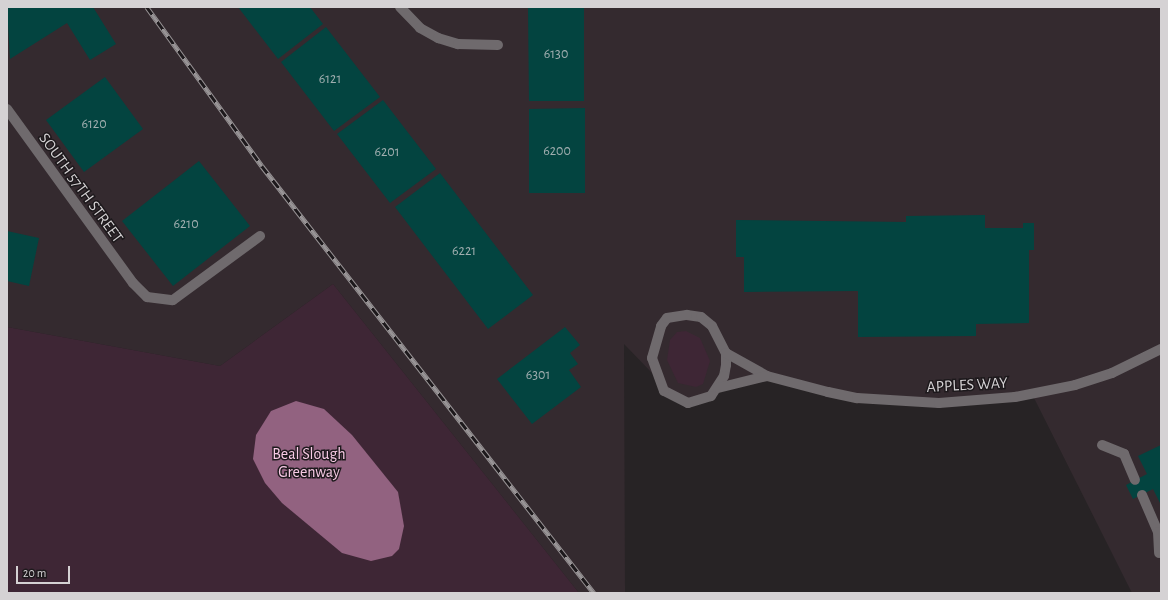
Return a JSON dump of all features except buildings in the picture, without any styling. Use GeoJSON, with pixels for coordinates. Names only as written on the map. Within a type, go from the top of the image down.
{"type":"FeatureCollection","features":[{"type":"Feature","properties":{"kind":"lane"},"geometry":{"type":"LineString","coordinates":[[400,7],[420,28],[438,38],[458,44],[498,45]]}},
{"type":"Feature","properties":{"kind":"lane","name":"SOUTH 57TH STREET"},"geometry":{"type":"LineString","coordinates":[[7,109],[133,283],[147,297],[173,300],[260,236]]}},
{"type":"Feature","properties":{"kind":"lane"},"geometry":{"type":"LineString","coordinates":[[687,315],[701,318],[712,326],[726,353],[724,376],[718,388],[699,401],[688,403],[671,397],[657,380],[652,348],[659,329],[668,318],[687,315]]}},
{"type":"Feature","properties":{"kind":"lane","name":"APPLES WAY"},"geometry":{"type":"LineString","coordinates":[[726,353],[768,376],[857,398],[978,401],[1075,385],[1112,373],[1161,349]]}},
{"type":"Feature","properties":{"kind":"lane","name":"APPLES WAY"},"geometry":{"type":"LineString","coordinates":[[718,388],[768,376]]}},
{"type":"Feature","properties":{"kind":"lane"},"geometry":{"type":"LineString","coordinates":[[1102,445],[1124,454],[1135,480]]}},
{"type":"Feature","properties":{"kind":"lane"},"geometry":{"type":"LineString","coordinates":[[1142,494],[1158,532],[1159,553]]}},
{"type":"Feature","properties":{"kind":"shaded area"},"geometry":{"type":"Polygon","coordinates":[[[7,7],[1161,7],[1161,593],[1132,593],[1032,394],[894,401],[767,376],[718,388],[711,396],[679,401],[624,344],[625,593],[579,593],[333,284],[220,366],[7,327],[7,7]]]}},
{"type":"Feature","properties":{"kind":"shaded area"},"geometry":{"type":"Polygon","coordinates":[[[296,401],[324,409],[352,435],[398,492],[404,526],[399,549],[392,556],[371,561],[342,553],[282,503],[265,483],[253,459],[256,435],[271,411],[296,401]]]}},
{"type":"Feature","properties":{"kind":"green space","name":"Beal Slough Greenway"},"geometry":{"type":"Polygon","coordinates":[[[333,284],[579,593],[7,593],[7,327],[220,366],[333,284]]]}},
{"type":"Feature","properties":{"kind":"green space"},"geometry":{"type":"Polygon","coordinates":[[[686,331],[700,338],[710,361],[703,384],[696,387],[678,383],[667,360],[670,340],[677,332],[686,331]]]}},
{"type":"Feature","properties":{"kind":"railway"},"geometry":{"type":"LineString","coordinates":[[147,7],[262,166],[594,593]]}}]}
